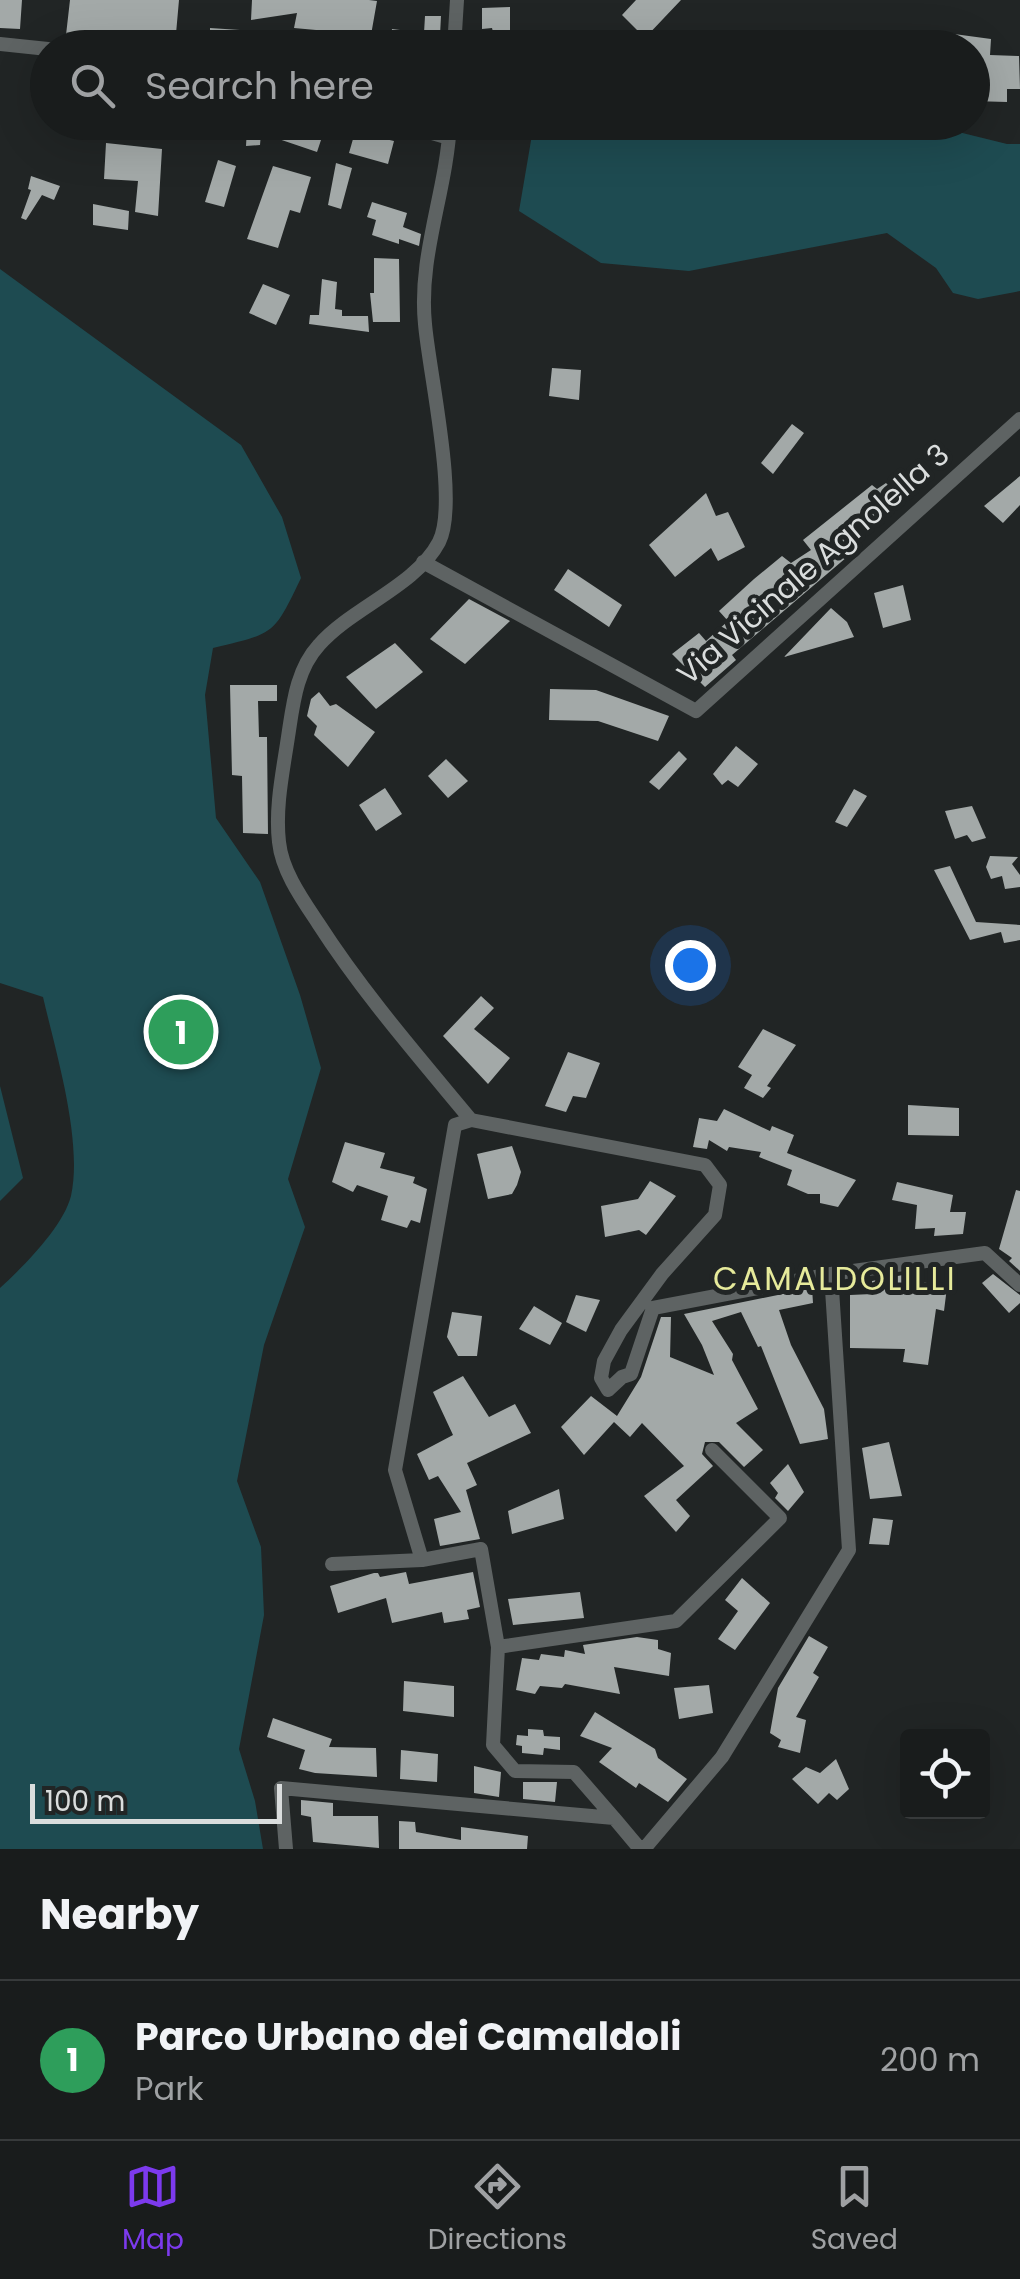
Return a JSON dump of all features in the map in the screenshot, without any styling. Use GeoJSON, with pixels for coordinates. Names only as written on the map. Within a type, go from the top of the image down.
{"type":"FeatureCollection","features":[{"type":"Feature","properties":{"kind":"street"},"geometry":{"type":"LineString","coordinates":[[455,30],[456,0]]}},
{"type":"Feature","properties":{"kind":"street"},"geometry":{"type":"LineString","coordinates":[[0,44],[30,47]]}},
{"type":"Feature","properties":{"kind":"street"},"geometry":{"type":"LineString","coordinates":[[448,140],[424,281],[424,322],[444,472],[440,540],[423,562],[318,646],[302,672],[295,692],[282,781],[279,845],[295,888],[353,978],[471,1120]]}},
{"type":"Feature","properties":{"kind":"street","name":"Via Vicinale Agnolella 3"},"geometry":{"type":"LineString","coordinates":[[423,562],[696,710],[1020,419]]}},
{"type":"Feature","properties":{"kind":"street"},"geometry":{"type":"LineString","coordinates":[[422,1560],[395,1470],[455,1125],[471,1120],[705,1164],[720,1185],[715,1215],[662,1274],[612,1346],[600,1378],[608,1390],[631,1374],[653,1308],[830,1274],[984,1253],[1020,1285]]}},
{"type":"Feature","properties":{"kind":"street"},"geometry":{"type":"LineString","coordinates":[[332,1564],[422,1560],[481,1548],[498,1646],[492,1744],[514,1770],[574,1772],[642,1849],[722,1757],[849,1550],[830,1274]]}},
{"type":"Feature","properties":{"kind":"street"},"geometry":{"type":"LineString","coordinates":[[498,1646],[676,1621],[780,1518],[712,1450]]}},
{"type":"Feature","properties":{"kind":"street"},"geometry":{"type":"LineString","coordinates":[[286,1849],[281,1788],[614,1818]]}},
{"type":"Feature","properties":{"kind":"shaded area"},"geometry":{"type":"Polygon","coordinates":[[[531,140],[990,140],[1020,144],[1020,291],[978,299],[953,293],[936,268],[887,233],[689,271],[601,263],[519,211],[531,140]]]}},
{"type":"Feature","properties":{"kind":"shaded area"},"geometry":{"type":"Polygon","coordinates":[[[0,269],[241,445],[282,517],[301,578],[270,629],[213,648],[205,695],[216,818],[260,882],[321,1068],[288,1179],[305,1227],[264,1345],[237,1481],[261,1547],[264,1615],[239,1749],[255,1801],[263,1849],[0,1849],[0,1288],[51,1233],[67,1208],[74,1150],[43,997],[0,983],[0,269]]]}},
{"type":"Feature","properties":{"kind":"shaded area"},"geometry":{"type":"Polygon","coordinates":[[[0,1086],[23,1178],[0,1201],[0,1086]]]}},
{"type":"Feature","properties":{"kind":"building"},"geometry":{"type":"Polygon","coordinates":[[[0,0],[22,0],[20,29],[0,28],[0,0]]]}},
{"type":"Feature","properties":{"kind":"building"},"geometry":{"type":"Polygon","coordinates":[[[70,0],[179,0],[176,30],[67,30],[70,0]]]}},
{"type":"Feature","properties":{"kind":"building"},"geometry":{"type":"Polygon","coordinates":[[[252,0],[377,1],[372,30],[294,28],[297,13],[251,20],[252,0]]]}},
{"type":"Feature","properties":{"kind":"building"},"geometry":{"type":"Polygon","coordinates":[[[636,0],[681,0],[653,30],[637,30],[622,15],[636,0]]]}},
{"type":"Feature","properties":{"kind":"building"},"geometry":{"type":"Polygon","coordinates":[[[510,7],[510,30],[482,29],[482,8],[510,7]]]}},
{"type":"Feature","properties":{"kind":"building"},"geometry":{"type":"Polygon","coordinates":[[[425,16],[441,16],[440,30],[424,30],[425,16]]]}},
{"type":"Feature","properties":{"kind":"building"},"geometry":{"type":"Polygon","coordinates":[[[990,55],[1019,56],[1020,89],[1007,89],[1007,102],[990,102],[990,55]]]}},
{"type":"Feature","properties":{"kind":"building"},"geometry":{"type":"Polygon","coordinates":[[[246,140],[260,140],[260,145],[246,146],[246,140]]]}},
{"type":"Feature","properties":{"kind":"building"},"geometry":{"type":"Polygon","coordinates":[[[282,140],[321,140],[317,152],[282,140]]]}},
{"type":"Feature","properties":{"kind":"building"},"geometry":{"type":"Polygon","coordinates":[[[353,140],[394,141],[388,164],[349,153],[353,140]]]}},
{"type":"Feature","properties":{"kind":"building"},"geometry":{"type":"Polygon","coordinates":[[[106,143],[162,149],[158,216],[135,212],[138,181],[104,179],[106,143]]]}},
{"type":"Feature","properties":{"kind":"building"},"geometry":{"type":"Polygon","coordinates":[[[218,160],[236,166],[224,207],[205,202],[218,160]]]}},
{"type":"Feature","properties":{"kind":"building"},"geometry":{"type":"Polygon","coordinates":[[[336,163],[352,168],[341,209],[328,205],[336,163]]]}},
{"type":"Feature","properties":{"kind":"building"},"geometry":{"type":"Polygon","coordinates":[[[273,166],[311,177],[300,213],[290,210],[278,248],[247,239],[273,166]]]}},
{"type":"Feature","properties":{"kind":"building"},"geometry":{"type":"Polygon","coordinates":[[[31,176],[60,186],[54,200],[42,195],[26,220],[21,218],[31,190],[31,176]]]}},
{"type":"Feature","properties":{"kind":"building"},"geometry":{"type":"Polygon","coordinates":[[[372,202],[407,213],[403,227],[421,234],[419,246],[372,235],[376,220],[367,217],[372,202]]]}},
{"type":"Feature","properties":{"kind":"building"},"geometry":{"type":"Polygon","coordinates":[[[93,204],[129,211],[128,230],[93,225],[93,204]]]}},
{"type":"Feature","properties":{"kind":"building"},"geometry":{"type":"Polygon","coordinates":[[[374,258],[399,259],[400,322],[373,322],[370,293],[374,293],[374,258]]]}},
{"type":"Feature","properties":{"kind":"building"},"geometry":{"type":"Polygon","coordinates":[[[322,279],[337,282],[335,309],[342,310],[342,316],[368,316],[369,332],[309,324],[310,315],[319,315],[322,279]]]}},
{"type":"Feature","properties":{"kind":"building"},"geometry":{"type":"Polygon","coordinates":[[[263,284],[290,295],[276,325],[249,313],[263,284]]]}},
{"type":"Feature","properties":{"kind":"building"},"geometry":{"type":"Polygon","coordinates":[[[552,368],[581,370],[579,400],[549,396],[552,368]]]}},
{"type":"Feature","properties":{"kind":"building"},"geometry":{"type":"Polygon","coordinates":[[[792,424],[804,433],[773,474],[761,463],[792,424]]]}},
{"type":"Feature","properties":{"kind":"building"},"geometry":{"type":"Polygon","coordinates":[[[1020,476],[1020,505],[1003,523],[984,506],[1020,476]]]}},
{"type":"Feature","properties":{"kind":"building"},"geometry":{"type":"Polygon","coordinates":[[[886,483],[900,498],[854,538],[861,545],[732,655],[736,660],[705,687],[672,654],[699,633],[706,641],[728,621],[719,611],[754,579],[782,556],[791,563],[811,550],[803,540],[872,485],[877,489],[886,483]]]}},
{"type":"Feature","properties":{"kind":"building"},"geometry":{"type":"Polygon","coordinates":[[[706,493],[716,516],[728,512],[745,547],[718,561],[711,548],[675,577],[649,545],[706,493]]]}},
{"type":"Feature","properties":{"kind":"building"},"geometry":{"type":"Polygon","coordinates":[[[568,569],[622,605],[609,627],[554,590],[568,569]]]}},
{"type":"Feature","properties":{"kind":"building"},"geometry":{"type":"Polygon","coordinates":[[[903,585],[911,620],[883,628],[874,593],[903,585]]]}},
{"type":"Feature","properties":{"kind":"building"},"geometry":{"type":"Polygon","coordinates":[[[469,599],[510,621],[465,664],[430,639],[469,599]]]}},
{"type":"Feature","properties":{"kind":"building"},"geometry":{"type":"Polygon","coordinates":[[[831,608],[847,622],[854,637],[784,657],[831,608]]]}},
{"type":"Feature","properties":{"kind":"building"},"geometry":{"type":"Polygon","coordinates":[[[395,643],[423,672],[376,709],[346,677],[395,643]]]}},
{"type":"Feature","properties":{"kind":"building"},"geometry":{"type":"Polygon","coordinates":[[[230,685],[277,685],[277,701],[258,701],[259,737],[267,737],[268,834],[243,833],[242,776],[232,775],[230,685]]]}},
{"type":"Feature","properties":{"kind":"building"},"geometry":{"type":"Polygon","coordinates":[[[550,689],[596,690],[669,716],[658,741],[598,721],[549,720],[550,689]]]}},
{"type":"Feature","properties":{"kind":"building"},"geometry":{"type":"Polygon","coordinates":[[[319,692],[330,706],[336,704],[375,732],[348,767],[314,735],[317,726],[307,716],[311,699],[319,692]]]}},
{"type":"Feature","properties":{"kind":"building"},"geometry":{"type":"Polygon","coordinates":[[[736,746],[758,764],[738,787],[728,780],[722,785],[713,774],[736,746]]]}},
{"type":"Feature","properties":{"kind":"building"},"geometry":{"type":"Polygon","coordinates":[[[679,751],[687,759],[659,790],[649,782],[679,751]]]}},
{"type":"Feature","properties":{"kind":"building"},"geometry":{"type":"Polygon","coordinates":[[[446,759],[468,781],[448,798],[428,776],[446,759]]]}},
{"type":"Feature","properties":{"kind":"building"},"geometry":{"type":"Polygon","coordinates":[[[385,788],[402,814],[376,831],[359,805],[385,788]]]}},
{"type":"Feature","properties":{"kind":"building"},"geometry":{"type":"Polygon","coordinates":[[[854,789],[867,796],[847,827],[835,822],[854,789]]]}},
{"type":"Feature","properties":{"kind":"building"},"geometry":{"type":"Polygon","coordinates":[[[972,806],[986,838],[972,842],[967,835],[955,839],[945,811],[972,806]]]}},
{"type":"Feature","properties":{"kind":"building"},"geometry":{"type":"Polygon","coordinates":[[[990,856],[1018,857],[1012,864],[1020,875],[1020,887],[1005,889],[1002,876],[991,879],[986,867],[990,856]]]}},
{"type":"Feature","properties":{"kind":"building"},"geometry":{"type":"Polygon","coordinates":[[[950,866],[976,922],[1020,925],[1020,940],[1004,943],[1001,932],[970,940],[934,870],[950,866]]]}},
{"type":"Feature","properties":{"kind":"building"},"geometry":{"type":"Polygon","coordinates":[[[481,996],[494,1008],[474,1029],[510,1058],[488,1084],[443,1036],[481,996]]]}},
{"type":"Feature","properties":{"kind":"building"},"geometry":{"type":"Polygon","coordinates":[[[763,1029],[796,1045],[763,1098],[744,1088],[752,1075],[738,1067],[763,1029]]]}},
{"type":"Feature","properties":{"kind":"building"},"geometry":{"type":"Polygon","coordinates":[[[568,1052],[600,1063],[586,1098],[573,1096],[566,1112],[545,1106],[568,1052]]]}},
{"type":"Feature","properties":{"kind":"building"},"geometry":{"type":"Polygon","coordinates":[[[908,1105],[959,1108],[959,1136],[908,1135],[908,1105]]]}},
{"type":"Feature","properties":{"kind":"building"},"geometry":{"type":"Polygon","coordinates":[[[724,1109],[770,1131],[772,1126],[794,1135],[787,1153],[856,1180],[838,1207],[820,1203],[820,1194],[808,1194],[787,1185],[792,1170],[759,1157],[761,1152],[729,1147],[727,1151],[709,1140],[707,1149],[693,1147],[699,1118],[717,1121],[724,1109]]]}},
{"type":"Feature","properties":{"kind":"building"},"geometry":{"type":"Polygon","coordinates":[[[345,1142],[385,1153],[380,1168],[415,1177],[413,1183],[427,1189],[420,1223],[411,1220],[407,1228],[381,1220],[388,1196],[357,1185],[353,1192],[332,1182],[345,1142]]]}},
{"type":"Feature","properties":{"kind":"building"},"geometry":{"type":"Polygon","coordinates":[[[512,1146],[521,1172],[517,1185],[512,1194],[488,1199],[477,1154],[512,1146]]]}},
{"type":"Feature","properties":{"kind":"building"},"geometry":{"type":"Polygon","coordinates":[[[650,1181],[676,1196],[646,1235],[639,1230],[605,1237],[601,1206],[638,1199],[650,1181]]]}},
{"type":"Feature","properties":{"kind":"building"},"geometry":{"type":"Polygon","coordinates":[[[897,1182],[953,1195],[950,1212],[966,1212],[963,1234],[934,1236],[935,1228],[915,1229],[917,1205],[892,1200],[897,1182]]]}},
{"type":"Feature","properties":{"kind":"building"},"geometry":{"type":"Polygon","coordinates":[[[1016,1190],[1020,1191],[1020,1271],[1009,1261],[1012,1258],[999,1249],[1016,1190]]]}},
{"type":"Feature","properties":{"kind":"building"},"geometry":{"type":"Polygon","coordinates":[[[908,1274],[907,1279],[947,1287],[944,1311],[936,1309],[928,1365],[903,1362],[905,1349],[850,1348],[850,1295],[872,1294],[872,1281],[908,1274]]]}},
{"type":"Feature","properties":{"kind":"building"},"geometry":{"type":"Polygon","coordinates":[[[993,1274],[1020,1295],[1020,1303],[1009,1313],[982,1283],[993,1274]]]}},
{"type":"Feature","properties":{"kind":"building"},"geometry":{"type":"Polygon","coordinates":[[[812,1288],[813,1303],[779,1310],[791,1345],[824,1409],[828,1439],[800,1444],[761,1346],[758,1347],[741,1312],[712,1321],[733,1354],[732,1360],[758,1409],[736,1423],[763,1450],[744,1467],[719,1442],[705,1442],[702,1454],[713,1466],[676,1500],[690,1516],[676,1532],[644,1496],[684,1466],[642,1423],[630,1437],[614,1422],[584,1455],[561,1427],[591,1396],[617,1416],[641,1377],[661,1317],[671,1317],[670,1357],[714,1375],[684,1314],[812,1288]]]}},
{"type":"Feature","properties":{"kind":"building"},"geometry":{"type":"Polygon","coordinates":[[[576,1295],[600,1300],[586,1332],[566,1322],[576,1295]]]}},
{"type":"Feature","properties":{"kind":"building"},"geometry":{"type":"Polygon","coordinates":[[[534,1306],[562,1323],[550,1345],[519,1329],[534,1306]]]}},
{"type":"Feature","properties":{"kind":"building"},"geometry":{"type":"Polygon","coordinates":[[[452,1312],[482,1316],[477,1356],[458,1356],[447,1337],[452,1312]]]}},
{"type":"Feature","properties":{"kind":"building"},"geometry":{"type":"Polygon","coordinates":[[[463,1376],[489,1417],[515,1404],[531,1433],[467,1463],[477,1485],[466,1490],[480,1539],[440,1546],[434,1519],[461,1512],[438,1476],[429,1480],[417,1454],[453,1435],[433,1392],[463,1376]]]}},
{"type":"Feature","properties":{"kind":"building"},"geometry":{"type":"Polygon","coordinates":[[[889,1442],[902,1496],[870,1499],[862,1448],[889,1442]]]}},
{"type":"Feature","properties":{"kind":"building"},"geometry":{"type":"Polygon","coordinates":[[[788,1464],[804,1492],[788,1511],[775,1498],[778,1493],[770,1483],[788,1464]]]}},
{"type":"Feature","properties":{"kind":"building"},"geometry":{"type":"Polygon","coordinates":[[[559,1489],[564,1519],[512,1534],[508,1511],[559,1489]]]}},
{"type":"Feature","properties":{"kind":"building"},"geometry":{"type":"Polygon","coordinates":[[[873,1518],[893,1520],[889,1545],[869,1544],[873,1518]]]}},
{"type":"Feature","properties":{"kind":"building"},"geometry":{"type":"Polygon","coordinates":[[[406,1572],[409,1584],[473,1572],[480,1607],[467,1610],[469,1619],[444,1623],[442,1612],[392,1623],[386,1598],[338,1613],[330,1586],[374,1573],[380,1577],[406,1572]]]}},
{"type":"Feature","properties":{"kind":"building"},"geometry":{"type":"Polygon","coordinates":[[[742,1578],[770,1603],[735,1650],[718,1639],[738,1611],[725,1600],[742,1578]]]}},
{"type":"Feature","properties":{"kind":"building"},"geometry":{"type":"Polygon","coordinates":[[[580,1592],[584,1618],[513,1625],[508,1599],[580,1592]]]}},
{"type":"Feature","properties":{"kind":"building"},"geometry":{"type":"Polygon","coordinates":[[[809,1636],[828,1647],[813,1673],[819,1677],[796,1717],[806,1720],[800,1753],[778,1747],[781,1740],[770,1733],[778,1688],[809,1636]]]}},
{"type":"Feature","properties":{"kind":"building"},"geometry":{"type":"Polygon","coordinates":[[[637,1637],[658,1640],[658,1649],[671,1653],[669,1676],[614,1667],[620,1694],[565,1684],[562,1688],[540,1686],[535,1694],[516,1690],[522,1658],[539,1660],[541,1654],[564,1657],[565,1650],[585,1654],[583,1645],[637,1637]]]}},
{"type":"Feature","properties":{"kind":"building"},"geometry":{"type":"Polygon","coordinates":[[[404,1681],[454,1686],[454,1717],[403,1711],[404,1681]]]}},
{"type":"Feature","properties":{"kind":"building"},"geometry":{"type":"Polygon","coordinates":[[[709,1685],[713,1713],[679,1719],[674,1688],[709,1685]]]}},
{"type":"Feature","properties":{"kind":"building"},"geometry":{"type":"Polygon","coordinates":[[[595,1712],[655,1749],[658,1758],[687,1779],[668,1802],[639,1783],[636,1788],[599,1762],[612,1748],[580,1736],[595,1712]]]}},
{"type":"Feature","properties":{"kind":"building"},"geometry":{"type":"Polygon","coordinates":[[[273,1718],[332,1739],[329,1747],[376,1748],[377,1777],[299,1769],[305,1750],[267,1737],[273,1718]]]}},
{"type":"Feature","properties":{"kind":"building"},"geometry":{"type":"Polygon","coordinates":[[[528,1729],[560,1737],[560,1750],[544,1748],[543,1755],[522,1753],[522,1746],[516,1745],[517,1735],[528,1736],[528,1729]]]}},
{"type":"Feature","properties":{"kind":"building"},"geometry":{"type":"Polygon","coordinates":[[[401,1750],[438,1754],[437,1782],[400,1779],[401,1750]]]}},
{"type":"Feature","properties":{"kind":"building"},"geometry":{"type":"Polygon","coordinates":[[[836,1759],[849,1789],[837,1800],[829,1793],[818,1804],[792,1779],[806,1767],[820,1773],[836,1759]]]}},
{"type":"Feature","properties":{"kind":"building"},"geometry":{"type":"Polygon","coordinates":[[[474,1766],[501,1772],[499,1797],[474,1793],[474,1766]]]}},
{"type":"Feature","properties":{"kind":"building"},"geometry":{"type":"Polygon","coordinates":[[[523,1782],[557,1782],[555,1802],[523,1799],[523,1782]]]}},
{"type":"Feature","properties":{"kind":"building"},"geometry":{"type":"Polygon","coordinates":[[[301,1800],[333,1803],[333,1816],[378,1816],[379,1848],[313,1842],[311,1817],[301,1815],[301,1800]]]}},
{"type":"Feature","properties":{"kind":"building"},"geometry":{"type":"Polygon","coordinates":[[[399,1821],[415,1822],[416,1832],[461,1840],[461,1827],[528,1836],[527,1849],[399,1849],[399,1821]]]}},
{"type":"Feature","properties":{"kind":"place","name":"Parco Urbano dei Camaldoli"},"geometry":{"type":"Point","coordinates":[181,1032]}},
{"type":"Feature","properties":{"kind":"district","name":"CAMALDOLILLI"},"geometry":{"type":"Point","coordinates":[835,1278]}}]}
